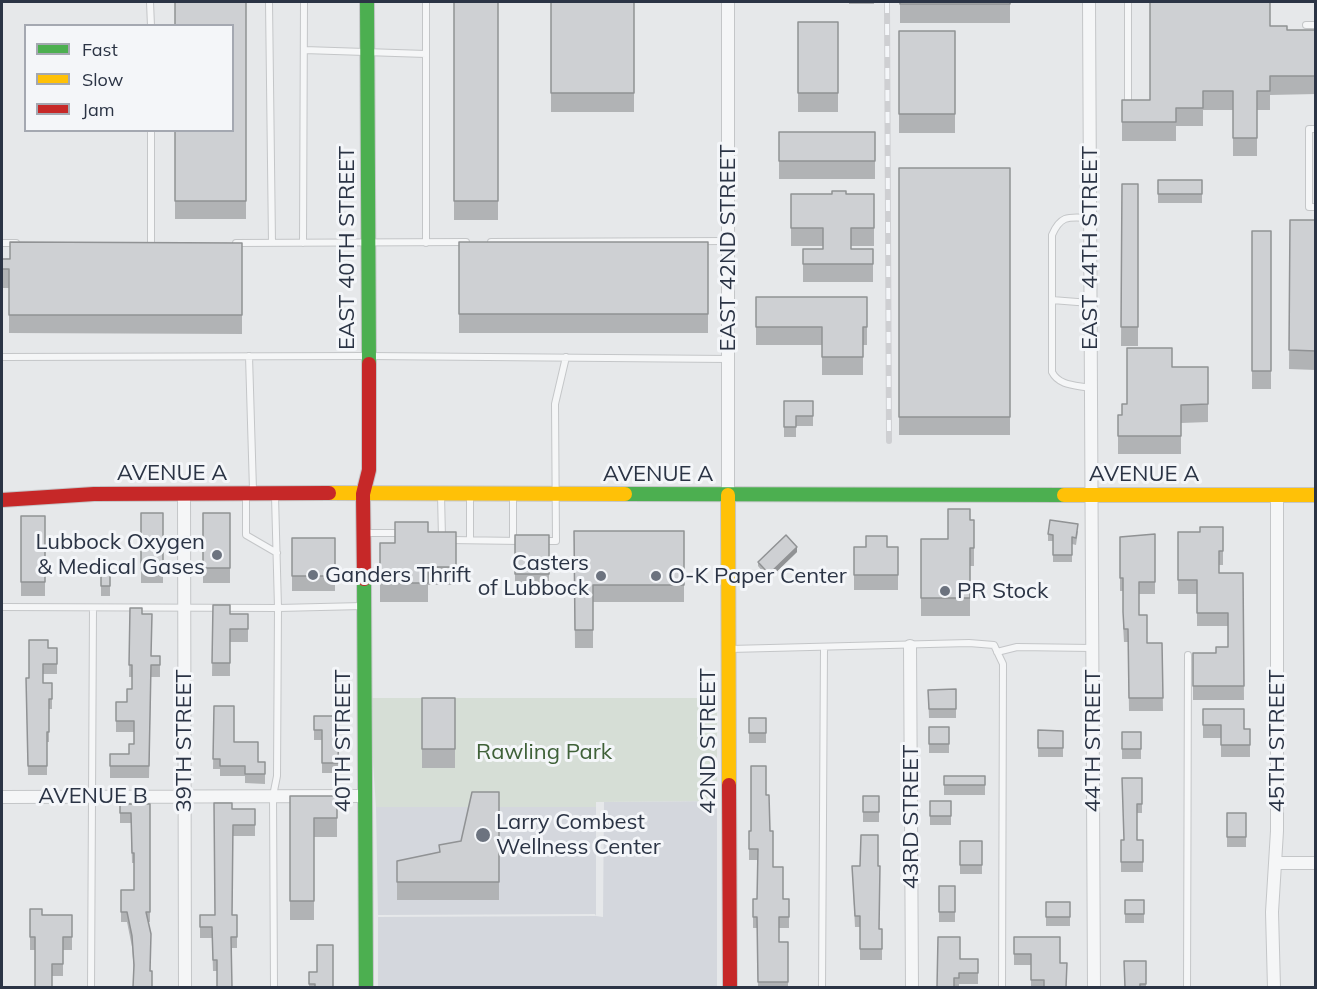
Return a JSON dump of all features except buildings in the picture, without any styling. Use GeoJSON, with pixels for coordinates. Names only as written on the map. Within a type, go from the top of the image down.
{"type":"FeatureCollection","features":[{"type":"Feature","properties":{"kind":"street","name":"EAST 40TH STREET"},"geometry":{"type":"LineString","coordinates":[[363,494],[369,470],[367,2]]}},
{"type":"Feature","properties":{"kind":"street","name":"EAST 42ND STREET"},"geometry":{"type":"LineString","coordinates":[[728,2],[728,495]]}},
{"type":"Feature","properties":{"kind":"street","name":"EAST 44TH STREET"},"geometry":{"type":"LineString","coordinates":[[1089,2],[1090,463],[1093,495]]}},
{"type":"Feature","properties":{"kind":"street","name":"AVENUE A"},"geometry":{"type":"LineString","coordinates":[[2,500],[94,494],[275,493],[1316,495]]}},
{"type":"Feature","properties":{"kind":"street","name":"39TH STREET"},"geometry":{"type":"LineString","coordinates":[[184,494],[185,987]]}},
{"type":"Feature","properties":{"kind":"street","name":"40TH STREET"},"geometry":{"type":"LineString","coordinates":[[363,494],[366,987]]}},
{"type":"Feature","properties":{"kind":"street","name":"42ND STREET"},"geometry":{"type":"LineString","coordinates":[[728,495],[730,987]]}},
{"type":"Feature","properties":{"kind":"street","name":"44TH STREET"},"geometry":{"type":"LineString","coordinates":[[1093,495],[1094,987]]}},
{"type":"Feature","properties":{"kind":"street","name":"45TH STREET"},"geometry":{"type":"LineString","coordinates":[[1274,987],[1272,912],[1277,831],[1277,495]]}},
{"type":"Feature","properties":{"kind":"street","name":"43RD STREET"},"geometry":{"type":"LineString","coordinates":[[910,646],[912,987]]}},
{"type":"Feature","properties":{"kind":"street","name":"AVENUE B"},"geometry":{"type":"LineString","coordinates":[[2,797],[364,796]]}},
{"type":"Feature","properties":{"kind":"street"},"geometry":{"type":"LineString","coordinates":[[1276,863],[1316,863]]}},
{"type":"Feature","properties":{"kind":"lane"},"geometry":{"type":"LineString","coordinates":[[150,2],[151,24]]}},
{"type":"Feature","properties":{"kind":"lane"},"geometry":{"type":"LineString","coordinates":[[268,2],[272,243]]}},
{"type":"Feature","properties":{"kind":"lane"},"geometry":{"type":"LineString","coordinates":[[303,243],[304,2]]}},
{"type":"Feature","properties":{"kind":"lane"},"geometry":{"type":"LineString","coordinates":[[426,2],[426,243]]}},
{"type":"Feature","properties":{"kind":"lane"},"geometry":{"type":"LineString","coordinates":[[1128,2],[1128,100]]}},
{"type":"Feature","properties":{"kind":"lane"},"geometry":{"type":"LineString","coordinates":[[1306,25],[1316,25]]}},
{"type":"Feature","properties":{"kind":"lane"},"geometry":{"type":"LineString","coordinates":[[304,50],[426,54]]}},
{"type":"Feature","properties":{"kind":"lane"},"geometry":{"type":"LineString","coordinates":[[1316,129],[1309,129],[1309,207],[1316,207]]}},
{"type":"Feature","properties":{"kind":"lane"},"geometry":{"type":"LineString","coordinates":[[151,132],[151,243]]}},
{"type":"Feature","properties":{"kind":"lane"},"geometry":{"type":"LineString","coordinates":[[1090,218],[1066,217],[1057,224],[1052,235],[1052,372],[1064,383],[1090,388]]}},
{"type":"Feature","properties":{"kind":"lane"},"geometry":{"type":"LineString","coordinates":[[484,242],[728,241]]}},
{"type":"Feature","properties":{"kind":"lane"},"geometry":{"type":"LineString","coordinates":[[228,243],[473,242]]}},
{"type":"Feature","properties":{"kind":"lane"},"geometry":{"type":"LineString","coordinates":[[2,243],[25,243]]}},
{"type":"Feature","properties":{"kind":"lane"},"geometry":{"type":"LineString","coordinates":[[140,243],[162,243]]}},
{"type":"Feature","properties":{"kind":"lane"},"geometry":{"type":"LineString","coordinates":[[1052,300],[1090,303]]}},
{"type":"Feature","properties":{"kind":"lane"},"geometry":{"type":"LineString","coordinates":[[249,356],[250,494],[246,535],[277,553]]}},
{"type":"Feature","properties":{"kind":"lane"},"geometry":{"type":"LineString","coordinates":[[2,357],[368,356],[728,359]]}},
{"type":"Feature","properties":{"kind":"lane"},"geometry":{"type":"LineString","coordinates":[[535,541],[556,541],[555,404],[566,357]]}},
{"type":"Feature","properties":{"kind":"lane"},"geometry":{"type":"LineString","coordinates":[[274,987],[273,796],[277,776],[278,609],[275,493]]}},
{"type":"Feature","properties":{"kind":"lane"},"geometry":{"type":"LineString","coordinates":[[441,494],[442,539]]}},
{"type":"Feature","properties":{"kind":"lane"},"geometry":{"type":"LineString","coordinates":[[470,494],[470,540]]}},
{"type":"Feature","properties":{"kind":"lane"},"geometry":{"type":"LineString","coordinates":[[513,494],[513,541]]}},
{"type":"Feature","properties":{"kind":"lane"},"geometry":{"type":"LineString","coordinates":[[363,533],[411,533]]}},
{"type":"Feature","properties":{"kind":"lane"},"geometry":{"type":"LineString","coordinates":[[432,536],[442,539],[524,541]]}},
{"type":"Feature","properties":{"kind":"lane"},"geometry":{"type":"LineString","coordinates":[[2,607],[278,609],[363,606]]}},
{"type":"Feature","properties":{"kind":"lane"},"geometry":{"type":"LineString","coordinates":[[92,987],[93,608]]}},
{"type":"Feature","properties":{"kind":"lane"},"geometry":{"type":"LineString","coordinates":[[729,649],[969,643],[994,645],[1003,664],[1002,987]]}},
{"type":"Feature","properties":{"kind":"lane"},"geometry":{"type":"LineString","coordinates":[[822,987],[824,647]]}},
{"type":"Feature","properties":{"kind":"lane"},"geometry":{"type":"LineString","coordinates":[[997,652],[1017,647],[1093,648]]}},
{"type":"Feature","properties":{"kind":"lane"},"geometry":{"type":"LineString","coordinates":[[1187,987],[1188,655]]}},
{"type":"Feature","properties":{"kind":"shaded area"},"geometry":{"type":"Polygon","coordinates":[[[717,801],[717,987],[378,987],[378,917],[603,917],[604,802],[717,801]]]}},
{"type":"Feature","properties":{"kind":"shaded area"},"geometry":{"type":"Polygon","coordinates":[[[376,807],[596,807],[596,916],[595,914],[378,915],[376,807]]]}},
{"type":"Feature","properties":{"kind":"green space","name":"Rawling Park"},"geometry":{"type":"Polygon","coordinates":[[[372,698],[717,698],[717,801],[596,802],[596,807],[376,807],[372,698]]]}},
{"type":"Feature","properties":{"kind":"railway"},"geometry":{"type":"LineString","coordinates":[[887,2],[889,441]]}},
{"type":"Feature","properties":{"kind":"traffic: fast"},"geometry":{"type":"LineString","coordinates":[[367,2],[369,364]]}},
{"type":"Feature","properties":{"kind":"traffic: fast"},"geometry":{"type":"LineString","coordinates":[[625,494],[1064,495]]}},
{"type":"Feature","properties":{"kind":"traffic: fast"},"geometry":{"type":"LineString","coordinates":[[364,579],[366,988]]}},
{"type":"Feature","properties":{"kind":"traffic: slow"},"geometry":{"type":"LineString","coordinates":[[329,493],[625,494]]}},
{"type":"Feature","properties":{"kind":"traffic: slow"},"geometry":{"type":"LineString","coordinates":[[728,495],[729,785]]}},
{"type":"Feature","properties":{"kind":"traffic: slow"},"geometry":{"type":"LineString","coordinates":[[1064,495],[1316,495]]}},
{"type":"Feature","properties":{"kind":"traffic: jam"},"geometry":{"type":"LineString","coordinates":[[364,579],[363,494],[369,470],[369,364]]}},
{"type":"Feature","properties":{"kind":"traffic: jam"},"geometry":{"type":"LineString","coordinates":[[2,500],[94,494],[329,493]]}},
{"type":"Feature","properties":{"kind":"traffic: jam"},"geometry":{"type":"LineString","coordinates":[[729,785],[730,988]]}},
{"type":"Feature","properties":{"kind":"place","name":"Lubbock Oxygen & Medical Gases"},"geometry":{"type":"Point","coordinates":[217,555]}},
{"type":"Feature","properties":{"kind":"place","name":"Ganders Thrift"},"geometry":{"type":"Point","coordinates":[313,575]}},
{"type":"Feature","properties":{"kind":"place","name":"Casters of Lubbock"},"geometry":{"type":"Point","coordinates":[601,576]}},
{"type":"Feature","properties":{"kind":"place","name":"O-K Paper Center"},"geometry":{"type":"Point","coordinates":[656,576]}},
{"type":"Feature","properties":{"kind":"place","name":"PR Stock"},"geometry":{"type":"Point","coordinates":[945,591]}},
{"type":"Feature","properties":{"kind":"place","name":"Larry Combest Wellness Center"},"geometry":{"type":"Point","coordinates":[483,835]}}]}
